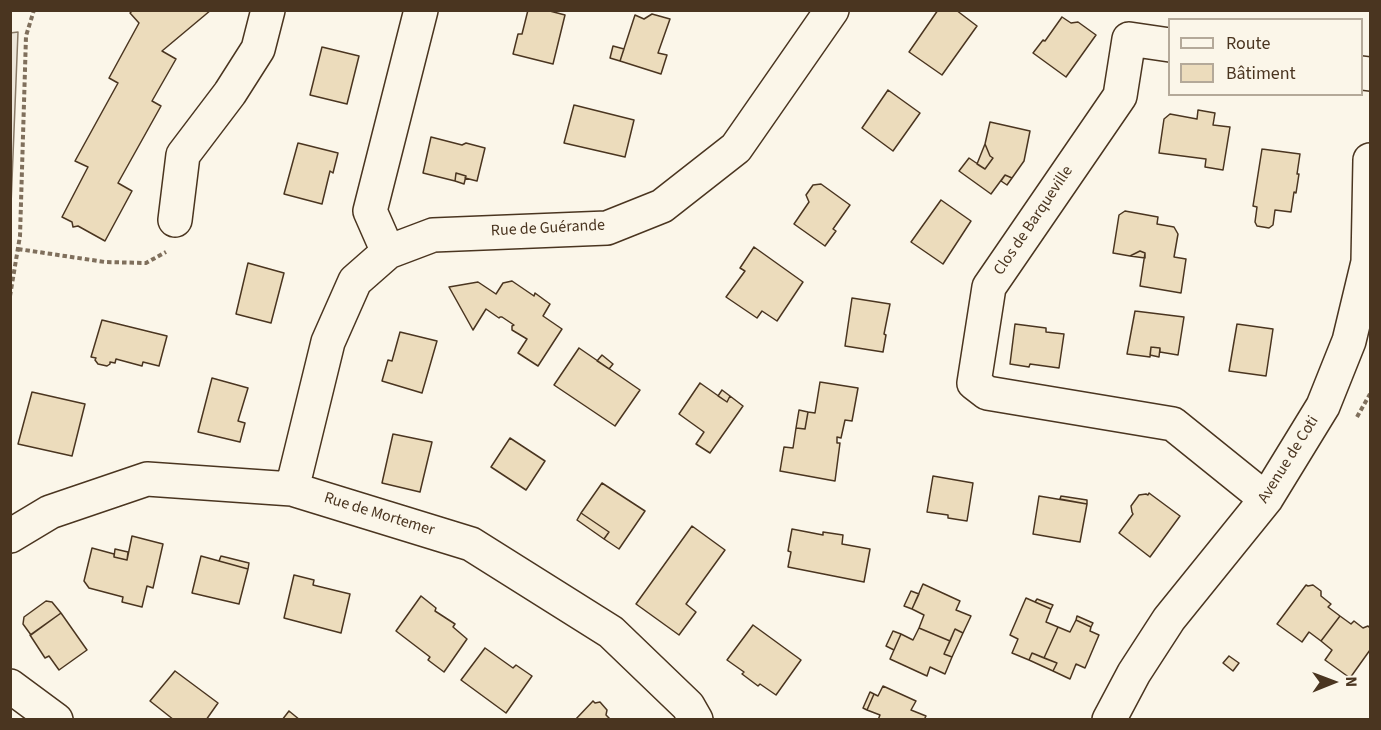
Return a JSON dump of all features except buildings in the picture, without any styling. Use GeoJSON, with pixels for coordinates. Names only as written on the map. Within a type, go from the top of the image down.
{"type":"FeatureCollection","features":[{"type":"Feature","properties":{"kind":"street"},"geometry":{"type":"LineString","coordinates":[[175,220],[183,155],[230,93],[258,49],[268,10]]}},
{"type":"Feature","properties":{"kind":"street"},"geometry":{"type":"LineString","coordinates":[[388,252],[370,211],[421,10]]}},
{"type":"Feature","properties":{"kind":"street","name":"Rue de Guérande"},"geometry":{"type":"LineString","coordinates":[[292,489],[328,342],[355,281],[388,252],[432,235],[607,228],[662,206],[736,148],[832,10]]}},
{"type":"Feature","properties":{"kind":"street","name":"Clos de Barqueville"},"geometry":{"type":"LineString","coordinates":[[1168,45],[1129,39],[1120,96],[989,287],[974,383],[987,393],[1173,424],[1266,499]]}},
{"type":"Feature","properties":{"kind":"street","name":"Avenue de Coti"},"geometry":{"type":"LineString","coordinates":[[1109,720],[1134,673],[1169,619],[1266,499],[1323,406],[1349,341],[1368,262],[1371,160]]}},
{"type":"Feature","properties":{"kind":"street","name":"Rue de Mortemer"},"geometry":{"type":"LineString","coordinates":[[10,536],[50,512],[147,479],[292,489],[471,544],[611,632],[688,706],[696,720]]}},
{"type":"Feature","properties":{"kind":"street"},"geometry":{"type":"LineString","coordinates":[[10,686],[56,720]]}},
{"type":"Feature","properties":{"kind":"path"},"geometry":{"type":"LineString","coordinates":[[10,296],[20,236],[26,36],[34,10]]}},
{"type":"Feature","properties":{"kind":"path"},"geometry":{"type":"LineString","coordinates":[[18,249],[105,262],[146,263],[171,249],[175,220]]}},
{"type":"Feature","properties":{"kind":"shaded area"},"geometry":{"type":"Polygon","coordinates":[[[18,32],[11,205],[10,33],[18,32]]]}}]}
